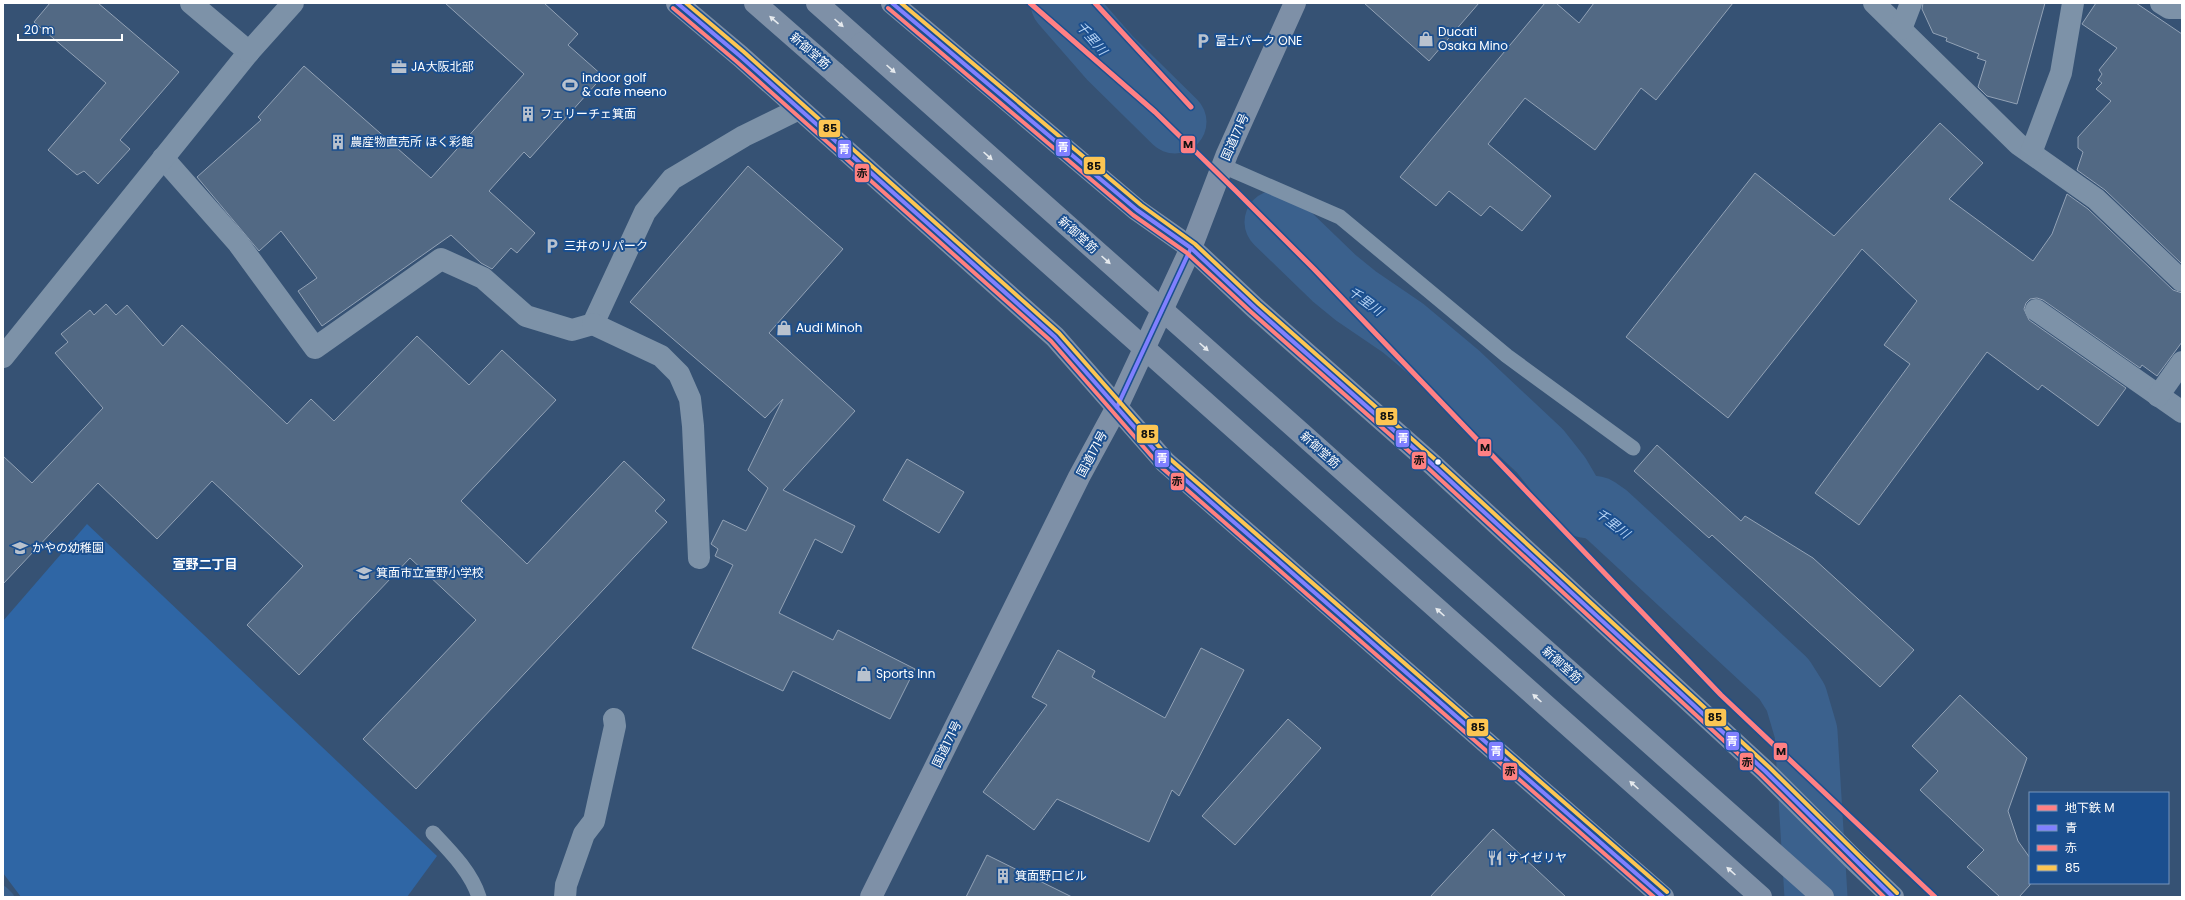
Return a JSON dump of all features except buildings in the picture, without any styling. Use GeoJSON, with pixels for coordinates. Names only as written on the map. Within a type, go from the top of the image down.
{"type":"FeatureCollection","features":[{"type":"Feature","properties":{"kind":"highway"},"geometry":{"type":"LineString","coordinates":[[677,3],[740,56],[1055,337],[1165,462],[1663,897]]}},
{"type":"Feature","properties":{"kind":"highway","name":"新御堂筋"},"geometry":{"type":"LineString","coordinates":[[755,3],[1761,897]]}},
{"type":"Feature","properties":{"kind":"highway","name":"新御堂筋"},"geometry":{"type":"LineString","coordinates":[[816,3],[1823,897]]}},
{"type":"Feature","properties":{"kind":"highway"},"geometry":{"type":"LineString","coordinates":[[892,3],[1137,210],[1191,248],[1256,308],[1433,465],[1765,771],[1893,897]]}},
{"type":"Feature","properties":{"kind":"highway","name":"国道171号"},"geometry":{"type":"LineString","coordinates":[[871,897],[1079,477],[1117,407],[1191,248],[1223,166],[1295,3]]}},
{"type":"Feature","properties":{"kind":"street"},"geometry":{"type":"LineString","coordinates":[[191,3],[249,52]]}},
{"type":"Feature","properties":{"kind":"street"},"geometry":{"type":"LineString","coordinates":[[3,357],[249,52],[292,3]]}},
{"type":"Feature","properties":{"kind":"street"},"geometry":{"type":"LineString","coordinates":[[1874,3],[2018,144],[2096,199],[2182,281]]}},
{"type":"Feature","properties":{"kind":"street"},"geometry":{"type":"LineString","coordinates":[[1901,29],[1912,3]]}},
{"type":"Feature","properties":{"kind":"street"},"geometry":{"type":"LineString","coordinates":[[2031,153],[2061,73],[2073,3]]}},
{"type":"Feature","properties":{"kind":"street"},"geometry":{"type":"LineString","coordinates":[[2161,3],[2169,8],[2182,8]]}},
{"type":"Feature","properties":{"kind":"street"},"geometry":{"type":"LineString","coordinates":[[593,324],[645,212],[672,179],[744,136],[799,109]]}},
{"type":"Feature","properties":{"kind":"street"},"geometry":{"type":"LineString","coordinates":[[163,158],[238,243],[315,348],[442,259],[483,278],[526,316],[572,330],[593,324],[661,356],[679,374],[690,399],[693,426],[699,558]]}},
{"type":"Feature","properties":{"kind":"street"},"geometry":{"type":"LineString","coordinates":[[2036,310],[2182,412]]}},
{"type":"Feature","properties":{"kind":"street"},"geometry":{"type":"LineString","coordinates":[[2158,396],[2182,362]]}},
{"type":"Feature","properties":{"kind":"street"},"geometry":{"type":"LineString","coordinates":[[565,897],[566,885],[584,834],[594,821],[615,726],[614,719]]}},
{"type":"Feature","properties":{"kind":"lane"},"geometry":{"type":"LineString","coordinates":[[1223,166],[1340,217],[1507,356],[1633,448]]}},
{"type":"Feature","properties":{"kind":"lane"},"geometry":{"type":"LineString","coordinates":[[433,833],[458,859],[476,889],[479,897]]}},
{"type":"Feature","properties":{"kind":"shaded area"},"geometry":{"type":"Polygon","coordinates":[[[87,524],[437,856],[407,897],[21,897],[3,873],[3,621],[87,524]]]}},
{"type":"Feature","properties":{"kind":"waterway","name":"千里川"},"geometry":{"type":"LineString","coordinates":[[1062,3],[1110,58],[1175,122]]}},
{"type":"Feature","properties":{"kind":"waterway","name":"千里川"},"geometry":{"type":"LineString","coordinates":[[1276,222],[1334,278],[1356,296],[1403,328],[1459,375],[1540,451],[1559,475],[1572,497],[1584,506],[1597,508],[1607,515],[1784,679],[1796,698],[1806,732],[1816,897]]}},
{"type":"Feature","properties":{"kind":"waterway"},"geometry":{"type":"LineString","coordinates":[[3,891],[9,897]]}},
{"type":"Feature","properties":{"kind":"metro line","name":"M"},"geometry":{"type":"LineString","coordinates":[[1030,3],[1155,112],[1235,190],[1314,269],[1721,695],[1935,897]]}},
{"type":"Feature","properties":{"kind":"metro line","name":"M"},"geometry":{"type":"LineString","coordinates":[[1095,3],[1191,107]]}},
{"type":"Feature","properties":{"kind":"transit line","name":"青"},"geometry":{"type":"LineString","coordinates":[[677,3],[740,56],[1055,337],[1165,462],[1663,897]]}},
{"type":"Feature","properties":{"kind":"transit line","name":"85"},"geometry":{"type":"LineString","coordinates":[[686,3],[744,52],[1059,333],[1169,458],[1667,892]]}},
{"type":"Feature","properties":{"kind":"transit line","name":"青"},"geometry":{"type":"LineString","coordinates":[[892,3],[1137,210],[1191,248],[1255,308],[1433,465],[1765,771],[1893,897]]}},
{"type":"Feature","properties":{"kind":"transit line","name":"85"},"geometry":{"type":"LineString","coordinates":[[901,3],[1141,205],[1195,244],[1259,304],[1437,461],[1769,767],[1897,893]]}},
{"type":"Feature","properties":{"kind":"transit line","name":"赤"},"geometry":{"type":"LineString","coordinates":[[673,8],[736,61],[1051,341],[1161,467],[1654,897]]}},
{"type":"Feature","properties":{"kind":"transit line","name":"赤"},"geometry":{"type":"LineString","coordinates":[[888,8],[1133,215],[1187,253],[1251,312],[1429,469],[1761,775],[1884,897]]}},
{"type":"Feature","properties":{"kind":"transit line","name":"青"},"geometry":{"type":"LineString","coordinates":[[1117,407],[1191,248]]}},
{"type":"Feature","properties":{"kind":"place","name":"Ducati Osaka Mino"},"geometry":{"type":"Point","coordinates":[1426,39]}},
{"type":"Feature","properties":{"kind":"place","name":"富士パーク ONE"},"geometry":{"type":"Point","coordinates":[1203,41]}},
{"type":"Feature","properties":{"kind":"place","name":"JA大阪北部"},"geometry":{"type":"Point","coordinates":[399,67]}},
{"type":"Feature","properties":{"kind":"place","name":"indoor golf & cafe meeno"},"geometry":{"type":"Point","coordinates":[570,85]}},
{"type":"Feature","properties":{"kind":"place","name":"フェリーチェ箕面"},"geometry":{"type":"Point","coordinates":[528,114]}},
{"type":"Feature","properties":{"kind":"place","name":"農産物直売所 ほく彩館"},"geometry":{"type":"Point","coordinates":[338,142]}},
{"type":"Feature","properties":{"kind":"place","name":"三井のリパーク"},"geometry":{"type":"Point","coordinates":[552,246]}},
{"type":"Feature","properties":{"kind":"place","name":"Audi Minoh"},"geometry":{"type":"Point","coordinates":[784,328]}},
{"type":"Feature","properties":{"kind":"place","name":"かやの幼稚園"},"geometry":{"type":"Point","coordinates":[20,548]}},
{"type":"Feature","properties":{"kind":"place","name":"箕面市立萱野小学校"},"geometry":{"type":"Point","coordinates":[364,573]}},
{"type":"Feature","properties":{"kind":"place","name":"Sports Inn"},"geometry":{"type":"Point","coordinates":[864,674]}},
{"type":"Feature","properties":{"kind":"place","name":"サイゼリヤ"},"geometry":{"type":"Point","coordinates":[1495,858]}},
{"type":"Feature","properties":{"kind":"place","name":"箕面野口ビル"},"geometry":{"type":"Point","coordinates":[1003,876]}},
{"type":"Feature","properties":{"kind":"district","name":"萱野二丁目"},"geometry":{"type":"Point","coordinates":[205,564]}}]}
